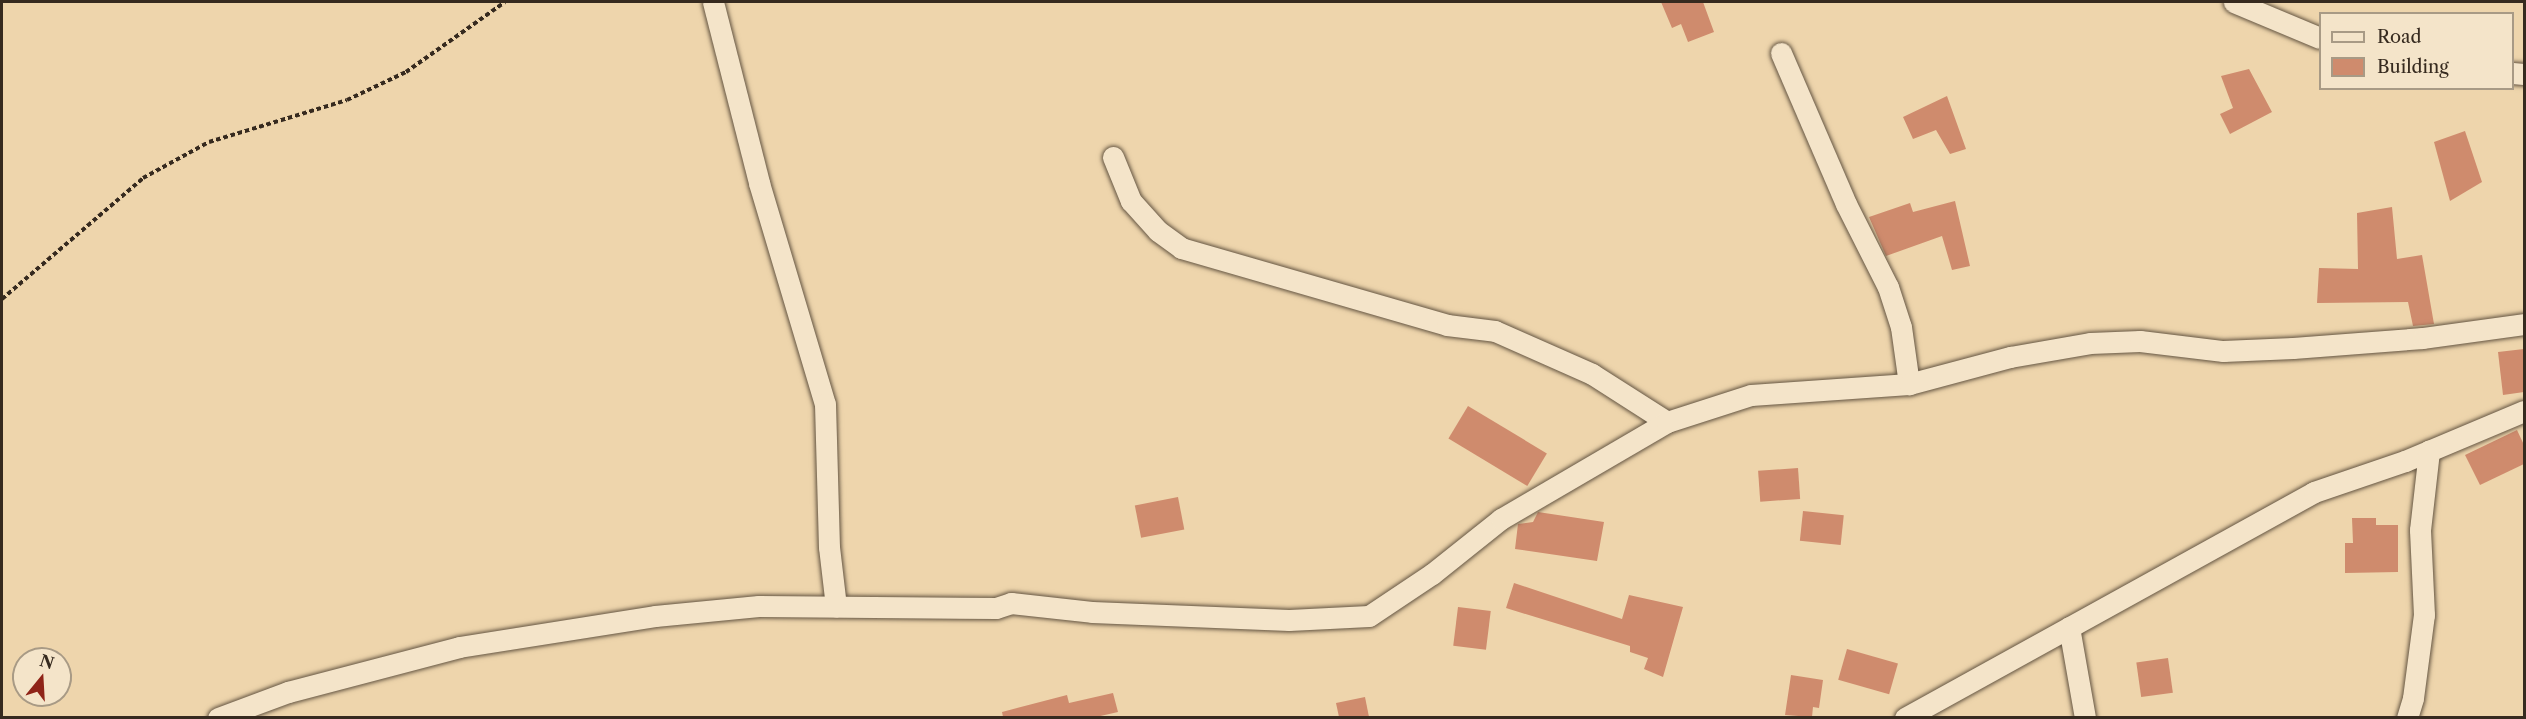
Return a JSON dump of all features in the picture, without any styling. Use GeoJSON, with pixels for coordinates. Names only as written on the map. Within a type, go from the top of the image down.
{"type":"FeatureCollection","features":[{"type":"Feature","properties":{"kind":"street"},"geometry":{"type":"LineString","coordinates":[[713,2],[759,183],[825,404],[829,547],[836,607]]}},
{"type":"Feature","properties":{"kind":"street"},"geometry":{"type":"LineString","coordinates":[[2234,2],[2319,38]]}},
{"type":"Feature","properties":{"kind":"street"},"geometry":{"type":"LineString","coordinates":[[1781,53],[1846,204],[1888,287],[1901,327],[1909,384]]}},
{"type":"Feature","properties":{"kind":"street"},"geometry":{"type":"LineString","coordinates":[[1113,157],[1131,201],[1158,231],[1181,248],[1447,325],[1495,331],[1592,374],[1667,422]]}},
{"type":"Feature","properties":{"kind":"street"},"geometry":{"type":"LineString","coordinates":[[218,717],[288,692],[459,647],[655,616],[759,606],[996,608],[1011,603],[1092,612],[1289,620],[1369,616],[1432,574],[1502,519],[1667,422],[1751,395],[1909,384],[2010,357],[2090,343],[2140,341],[2223,351],[2423,338],[2524,324]]}},
{"type":"Feature","properties":{"kind":"street"},"geometry":{"type":"LineString","coordinates":[[1905,717],[2314,492],[2429,451],[2524,411]]}},
{"type":"Feature","properties":{"kind":"street"},"geometry":{"type":"LineString","coordinates":[[2407,717],[2414,698],[2424,615],[2420,530],[2429,451]]}},
{"type":"Feature","properties":{"kind":"street"},"geometry":{"type":"LineString","coordinates":[[2069,627],[2085,717]]}},
{"type":"Feature","properties":{"kind":"path"},"geometry":{"type":"LineString","coordinates":[[2,299],[143,178],[209,142],[347,99],[406,72],[505,2]]}},
{"type":"Feature","properties":{"kind":"building"},"geometry":{"type":"Polygon","coordinates":[[[1661,2],[1703,2],[1714,32],[1688,42],[1681,24],[1672,28],[1661,2]]]}},
{"type":"Feature","properties":{"kind":"building"},"geometry":{"type":"Polygon","coordinates":[[[2249,69],[2272,112],[2230,134],[2220,114],[2233,108],[2221,76],[2249,69]]]}},
{"type":"Feature","properties":{"kind":"building"},"geometry":{"type":"Polygon","coordinates":[[[1947,96],[1966,149],[1950,154],[1936,130],[1913,139],[1903,117],[1947,96]]]}},
{"type":"Feature","properties":{"kind":"building"},"geometry":{"type":"Polygon","coordinates":[[[2465,131],[2482,182],[2450,201],[2434,142],[2465,131]]]}},
{"type":"Feature","properties":{"kind":"building"},"geometry":{"type":"Polygon","coordinates":[[[1955,201],[1970,266],[1952,270],[1942,236],[1886,256],[1869,217],[1910,203],[1913,212],[1955,201]]]}},
{"type":"Feature","properties":{"kind":"building"},"geometry":{"type":"Polygon","coordinates":[[[2392,207],[2397,259],[2422,255],[2434,324],[2413,326],[2408,302],[2317,303],[2319,268],[2358,269],[2357,213],[2392,207]]]}},
{"type":"Feature","properties":{"kind":"building"},"geometry":{"type":"Polygon","coordinates":[[[2524,349],[2524,392],[2503,395],[2498,352],[2524,349]]]}},
{"type":"Feature","properties":{"kind":"building"},"geometry":{"type":"Polygon","coordinates":[[[1468,406],[1547,453],[1527,486],[1448,439],[1468,406]]]}},
{"type":"Feature","properties":{"kind":"building"},"geometry":{"type":"Polygon","coordinates":[[[2517,430],[2524,445],[2524,464],[2480,485],[2465,455],[2517,430]]]}},
{"type":"Feature","properties":{"kind":"building"},"geometry":{"type":"Polygon","coordinates":[[[1798,468],[1800,499],[1760,502],[1758,471],[1798,468]]]}},
{"type":"Feature","properties":{"kind":"building"},"geometry":{"type":"Polygon","coordinates":[[[1178,497],[1184,529],[1141,538],[1135,505],[1178,497]]]}},
{"type":"Feature","properties":{"kind":"building"},"geometry":{"type":"Polygon","coordinates":[[[1803,511],[1844,515],[1841,545],[1800,541],[1803,511]]]}},
{"type":"Feature","properties":{"kind":"building"},"geometry":{"type":"Polygon","coordinates":[[[1538,512],[1604,522],[1597,561],[1515,549],[1518,524],[1533,522],[1538,512]]]}},
{"type":"Feature","properties":{"kind":"building"},"geometry":{"type":"Polygon","coordinates":[[[2352,518],[2376,518],[2376,525],[2398,525],[2398,572],[2345,573],[2345,543],[2353,543],[2352,518]]]}},
{"type":"Feature","properties":{"kind":"building"},"geometry":{"type":"Polygon","coordinates":[[[1514,583],[1622,619],[1629,595],[1683,607],[1663,677],[1644,669],[1648,658],[1630,652],[1630,646],[1506,608],[1514,583]]]}},
{"type":"Feature","properties":{"kind":"building"},"geometry":{"type":"Polygon","coordinates":[[[1458,607],[1491,611],[1486,650],[1453,646],[1458,607]]]}},
{"type":"Feature","properties":{"kind":"building"},"geometry":{"type":"Polygon","coordinates":[[[1847,649],[1898,664],[1889,694],[1838,680],[1847,649]]]}},
{"type":"Feature","properties":{"kind":"building"},"geometry":{"type":"Polygon","coordinates":[[[2168,658],[2173,693],[2141,697],[2136,662],[2168,658]]]}},
{"type":"Feature","properties":{"kind":"building"},"geometry":{"type":"Polygon","coordinates":[[[1791,675],[1823,680],[1819,708],[1813,707],[1812,717],[1785,715],[1791,675]]]}},
{"type":"Feature","properties":{"kind":"building"},"geometry":{"type":"Polygon","coordinates":[[[1113,693],[1118,712],[1096,717],[1003,717],[1002,712],[1067,695],[1069,703],[1113,693]]]}},
{"type":"Feature","properties":{"kind":"building"},"geometry":{"type":"Polygon","coordinates":[[[1365,697],[1369,717],[1339,717],[1336,703],[1365,697]]]}}]}
